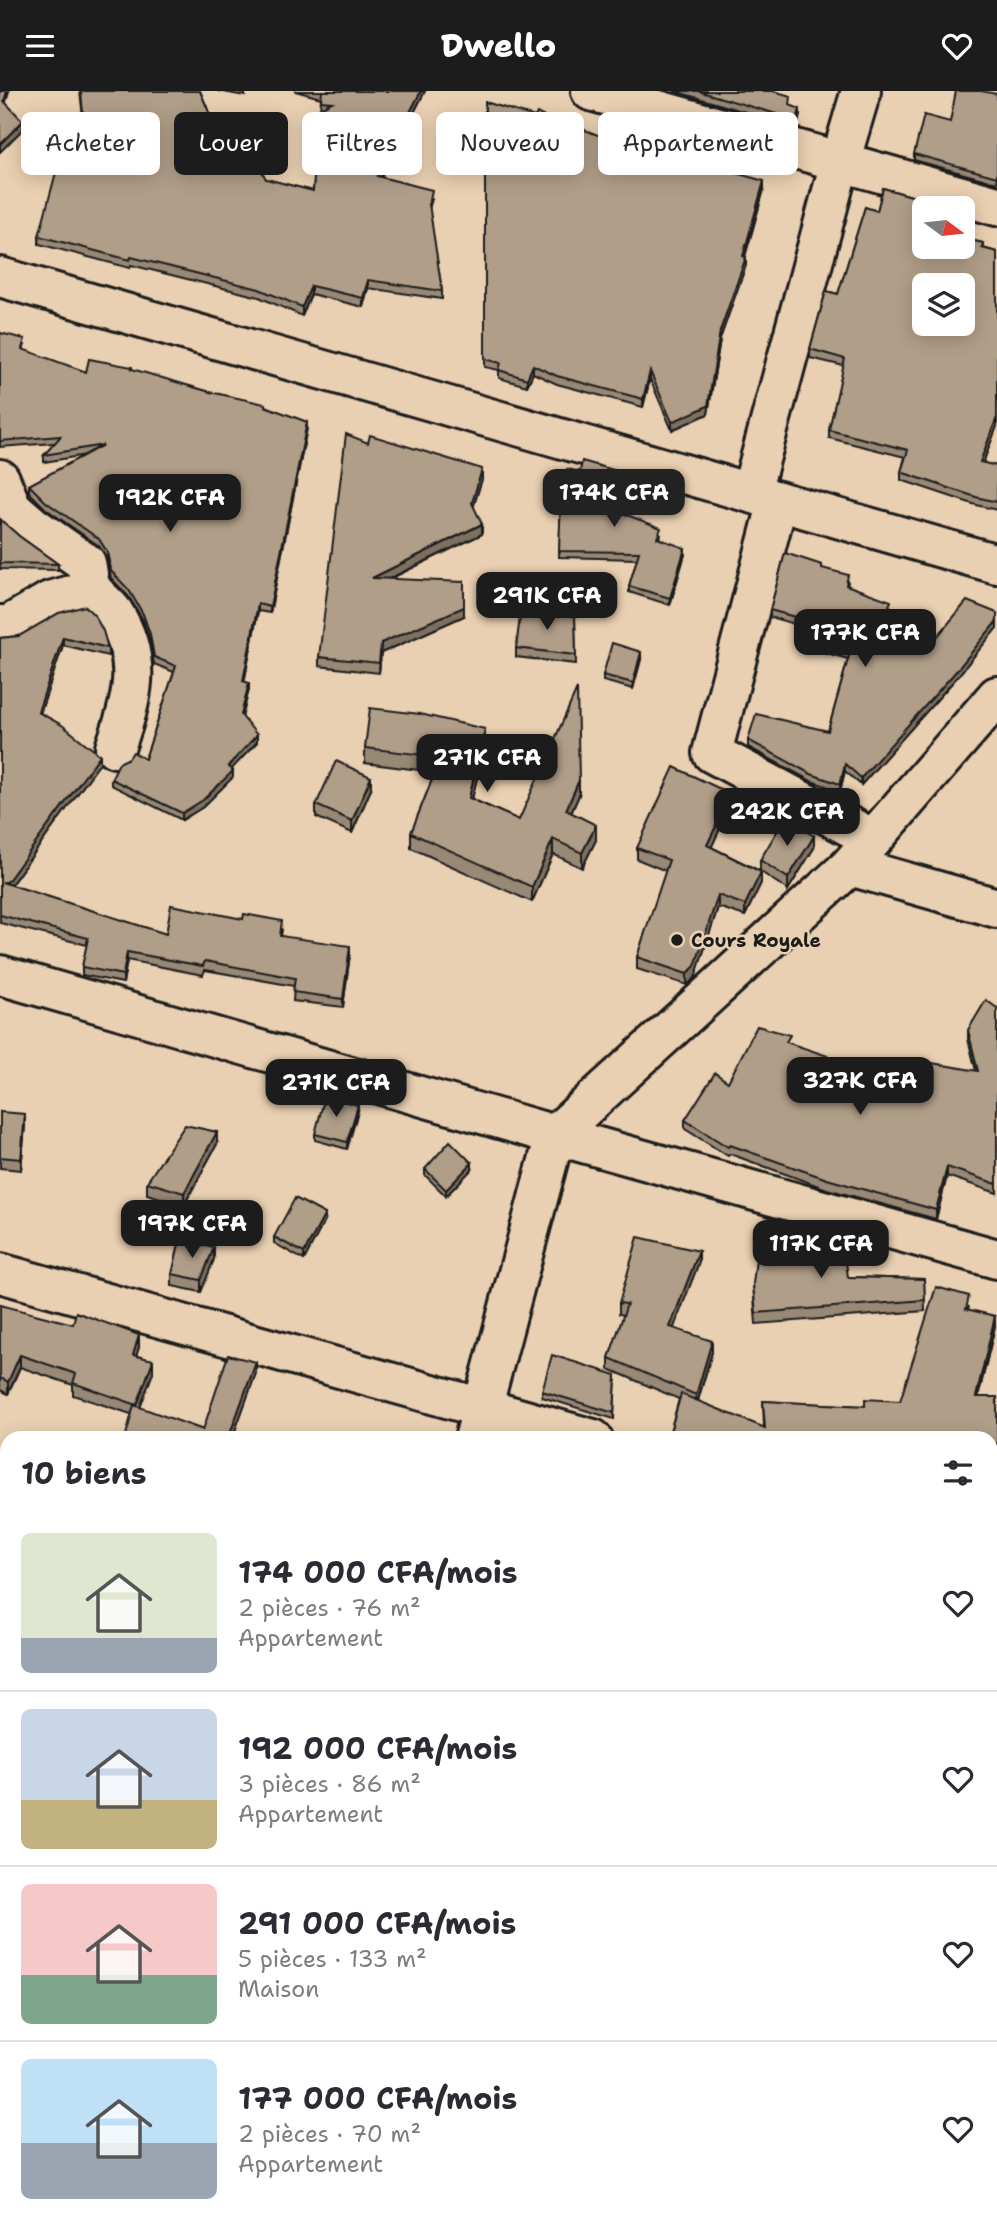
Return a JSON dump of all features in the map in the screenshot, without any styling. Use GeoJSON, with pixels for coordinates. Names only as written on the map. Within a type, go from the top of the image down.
{"type":"FeatureCollection","features":[{"type":"Feature","properties":{"kind":"street"},"geometry":{"type":"LineString","coordinates":[[591,91],[997,206]]}},
{"type":"Feature","properties":{"kind":"street"},"geometry":{"type":"LineString","coordinates":[[861,91],[840,162],[765,497],[712,753],[861,853],[997,908]]}},
{"type":"Feature","properties":{"kind":"street"},"geometry":{"type":"LineString","coordinates":[[0,277],[997,564]]}},
{"type":"Feature","properties":{"kind":"street"},"geometry":{"type":"LineString","coordinates":[[0,479],[12,507],[33,526],[86,563],[92,589],[109,605],[123,627],[131,654],[133,682],[131,701],[115,748]]}},
{"type":"Feature","properties":{"kind":"street"},"geometry":{"type":"LineString","coordinates":[[0,625],[9,625],[51,601],[92,589]]}},
{"type":"Feature","properties":{"kind":"street"},"geometry":{"type":"LineString","coordinates":[[479,1423],[555,1135],[861,853],[997,696]]}},
{"type":"Feature","properties":{"kind":"street"},"geometry":{"type":"LineString","coordinates":[[0,975],[997,1259]]}},
{"type":"Feature","properties":{"kind":"street"},"geometry":{"type":"LineString","coordinates":[[0,1273],[479,1423],[536,1431]]}},
{"type":"Feature","properties":{"kind":"building"},"geometry":{"type":"Polygon","coordinates":[[[0,91],[7,91],[4,101],[21,119],[21,123],[0,144],[0,91]]]}},
{"type":"Feature","properties":{"kind":"building"},"geometry":{"type":"Polygon","coordinates":[[[81,91],[200,91],[209,112],[174,112],[174,175],[264,175],[266,179],[313,191],[314,175],[378,175],[432,190],[429,204],[442,291],[368,280],[363,298],[311,286],[302,307],[259,289],[39,236],[55,175],[160,175],[160,112],[83,112],[81,91]]]}},
{"type":"Feature","properties":{"kind":"building"},"geometry":{"type":"Polygon","coordinates":[[[322,91],[421,91],[410,112],[320,112],[320,108],[332,102],[321,101],[322,91]]]}},
{"type":"Feature","properties":{"kind":"building"},"geometry":{"type":"Polygon","coordinates":[[[698,91],[773,91],[791,96],[790,105],[800,109],[798,116],[798,112],[770,112],[698,91]]]}},
{"type":"Feature","properties":{"kind":"building"},"geometry":{"type":"Polygon","coordinates":[[[956,91],[997,94],[997,177],[914,154],[924,115],[950,122],[956,91]]]}},
{"type":"Feature","properties":{"kind":"building"},"geometry":{"type":"Polygon","coordinates":[[[485,102],[518,112],[485,112],[485,102]]]}},
{"type":"Feature","properties":{"kind":"building"},"geometry":{"type":"Polygon","coordinates":[[[584,130],[598,135],[598,175],[743,175],[764,181],[743,256],[746,257],[720,331],[708,406],[672,422],[650,371],[643,399],[557,376],[533,365],[527,379],[499,370],[501,363],[485,359],[485,175],[584,175],[584,130]]]}},
{"type":"Feature","properties":{"kind":"building"},"geometry":{"type":"Polygon","coordinates":[[[883,188],[912,196],[912,259],[975,259],[975,241],[983,243],[982,248],[997,252],[997,417],[980,462],[997,466],[997,502],[901,472],[908,450],[829,430],[845,359],[810,349],[826,291],[838,294],[865,207],[877,211],[883,188]]]}},
{"type":"Feature","properties":{"kind":"building"},"geometry":{"type":"Polygon","coordinates":[[[0,333],[25,339],[22,349],[86,372],[89,359],[132,367],[210,392],[265,404],[307,422],[270,607],[258,604],[243,681],[249,683],[241,715],[257,735],[228,766],[233,771],[203,800],[182,813],[111,779],[119,763],[129,758],[133,752],[145,759],[176,666],[154,657],[143,614],[129,590],[111,571],[107,552],[99,539],[46,502],[29,485],[103,445],[44,455],[61,436],[0,441],[0,333]]]}},
{"type":"Feature","properties":{"kind":"building"},"geometry":{"type":"Polygon","coordinates":[[[346,434],[368,443],[370,435],[482,469],[472,503],[482,524],[372,578],[464,582],[464,607],[381,643],[379,663],[319,657],[346,434]]]}},
{"type":"Feature","properties":{"kind":"building"},"geometry":{"type":"Polygon","coordinates":[[[582,461],[624,473],[614,510],[661,528],[657,538],[685,548],[670,598],[629,586],[639,552],[559,551],[561,498],[567,469],[580,472],[582,461]]]}},
{"type":"Feature","properties":{"kind":"building"},"geometry":{"type":"Polygon","coordinates":[[[0,519],[19,536],[58,564],[0,563],[0,519]]]}},
{"type":"Feature","properties":{"kind":"building"},"geometry":{"type":"Polygon","coordinates":[[[785,553],[848,575],[846,585],[891,601],[889,606],[937,637],[967,601],[997,613],[997,621],[958,669],[861,778],[845,764],[840,784],[811,774],[748,740],[756,714],[828,731],[850,652],[819,644],[824,625],[770,610],[785,553]]]}},
{"type":"Feature","properties":{"kind":"building"},"geometry":{"type":"Polygon","coordinates":[[[85,606],[95,616],[108,648],[63,637],[38,712],[62,725],[100,755],[7,882],[2,882],[166,934],[171,905],[243,919],[244,914],[282,921],[280,936],[350,946],[343,999],[293,992],[295,978],[205,961],[203,966],[127,952],[123,975],[82,967],[88,938],[0,915],[0,638],[19,636],[59,613],[85,606]]]}},
{"type":"Feature","properties":{"kind":"building"},"geometry":{"type":"Polygon","coordinates":[[[521,609],[575,616],[576,655],[516,648],[521,609]]]}},
{"type":"Feature","properties":{"kind":"building"},"geometry":{"type":"Polygon","coordinates":[[[612,643],[641,652],[633,683],[603,675],[612,643]]]}},
{"type":"Feature","properties":{"kind":"building"},"geometry":{"type":"Polygon","coordinates":[[[577,689],[579,780],[566,810],[596,825],[582,853],[553,839],[532,887],[411,833],[441,757],[365,748],[370,708],[420,714],[485,729],[469,798],[519,820],[577,689]]]}},
{"type":"Feature","properties":{"kind":"building"},"geometry":{"type":"Polygon","coordinates":[[[336,761],[371,777],[352,821],[316,805],[336,761]]]}},
{"type":"Feature","properties":{"kind":"building"},"geometry":{"type":"Polygon","coordinates":[[[674,767],[731,794],[707,845],[761,872],[745,905],[718,895],[695,966],[687,974],[637,957],[669,860],[637,848],[674,767]]]}},
{"type":"Feature","properties":{"kind":"building"},"geometry":{"type":"Polygon","coordinates":[[[785,818],[814,836],[788,878],[760,860],[785,818]]]}},
{"type":"Feature","properties":{"kind":"building"},"geometry":{"type":"Polygon","coordinates":[[[986,1000],[997,1008],[997,1184],[947,1167],[936,1210],[827,1179],[730,1145],[728,1147],[685,1120],[715,1073],[728,1082],[757,1026],[790,1035],[786,1042],[828,1056],[825,1064],[908,1098],[914,1060],[978,1071],[968,1030],[986,1000]]]}},
{"type":"Feature","properties":{"kind":"building"},"geometry":{"type":"Polygon","coordinates":[[[325,1096],[358,1105],[347,1142],[315,1134],[325,1096]]]}},
{"type":"Feature","properties":{"kind":"building"},"geometry":{"type":"Polygon","coordinates":[[[0,1112],[25,1114],[21,1159],[0,1157],[0,1112]]]}},
{"type":"Feature","properties":{"kind":"building"},"geometry":{"type":"Polygon","coordinates":[[[185,1125],[217,1132],[184,1193],[147,1182],[185,1125]]]}},
{"type":"Feature","properties":{"kind":"building"},"geometry":{"type":"Polygon","coordinates":[[[450,1141],[472,1163],[446,1190],[425,1169],[450,1141]]]}},
{"type":"Feature","properties":{"kind":"building"},"geometry":{"type":"Polygon","coordinates":[[[295,1198],[325,1214],[304,1253],[274,1237],[295,1198]]]}},
{"type":"Feature","properties":{"kind":"building"},"geometry":{"type":"Polygon","coordinates":[[[802,1234],[844,1247],[848,1277],[924,1279],[925,1300],[756,1313],[753,1284],[756,1259],[770,1263],[773,1236],[802,1241],[802,1234]]]}},
{"type":"Feature","properties":{"kind":"building"},"geometry":{"type":"Polygon","coordinates":[[[638,1237],[699,1251],[670,1327],[712,1341],[696,1395],[609,1358],[627,1304],[619,1303],[638,1237]]]}},
{"type":"Feature","properties":{"kind":"building"},"geometry":{"type":"Polygon","coordinates":[[[180,1240],[214,1247],[201,1280],[172,1274],[180,1240]]]}},
{"type":"Feature","properties":{"kind":"building"},"geometry":{"type":"Polygon","coordinates":[[[936,1287],[969,1296],[966,1309],[995,1316],[976,1397],[997,1397],[997,1431],[670,1431],[681,1394],[765,1428],[763,1401],[865,1406],[865,1399],[900,1401],[936,1287]]]}},
{"type":"Feature","properties":{"kind":"building"},"geometry":{"type":"Polygon","coordinates":[[[0,1305],[73,1324],[76,1312],[139,1335],[133,1355],[153,1360],[137,1405],[73,1383],[76,1374],[20,1355],[8,1382],[0,1378],[0,1305]]]}},
{"type":"Feature","properties":{"kind":"building"},"geometry":{"type":"Polygon","coordinates":[[[228,1355],[256,1362],[231,1431],[127,1431],[134,1405],[203,1430],[228,1355]]]}},
{"type":"Feature","properties":{"kind":"building"},"geometry":{"type":"Polygon","coordinates":[[[552,1355],[616,1375],[614,1413],[542,1391],[552,1355]]]}},
{"type":"Feature","properties":{"kind":"place","name":"Cours Royale"},"geometry":{"type":"Point","coordinates":[677,940]}}]}
